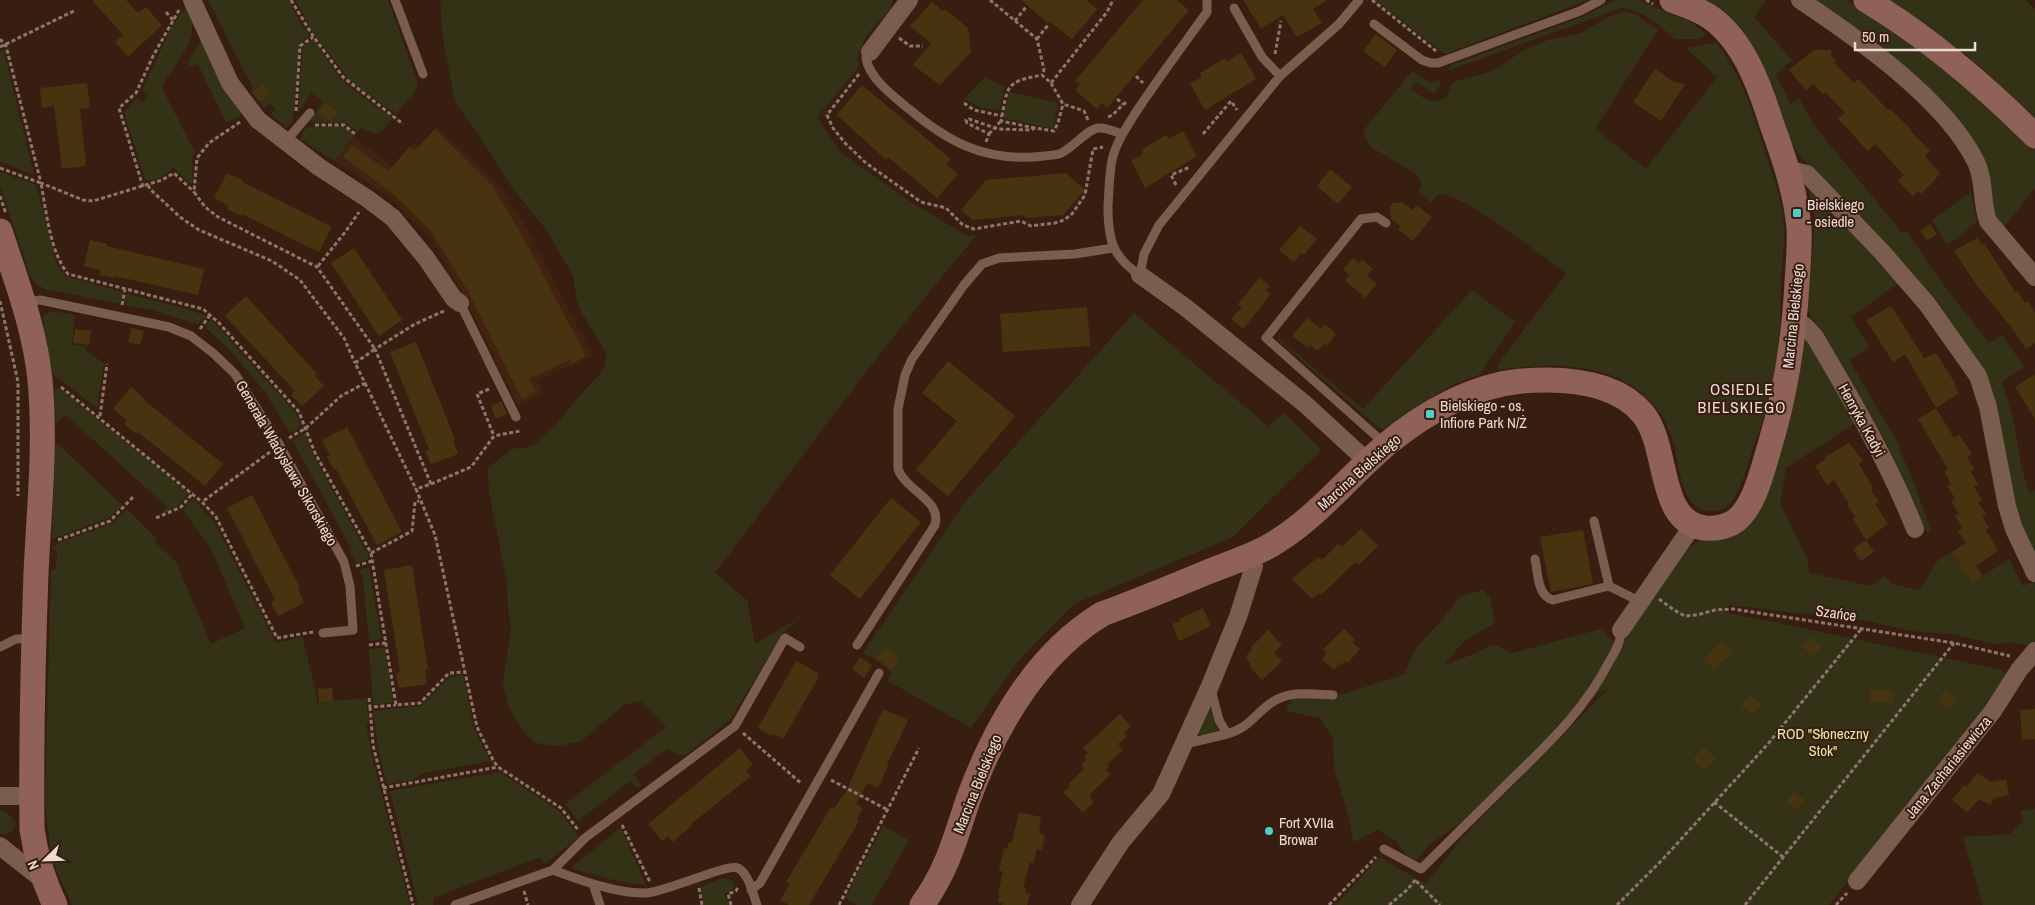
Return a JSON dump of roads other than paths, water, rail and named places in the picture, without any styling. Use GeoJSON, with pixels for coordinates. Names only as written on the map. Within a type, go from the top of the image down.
{"type":"FeatureCollection","features":[{"type":"Feature","properties":{"kind":"street"},"geometry":{"type":"LineString","coordinates":[[868,58],[909,0]]}},
{"type":"Feature","properties":{"kind":"street"},"geometry":{"type":"LineString","coordinates":[[1800,0],[1869,49],[1910,83],[1941,113],[1965,142],[1976,163],[1980,174],[1988,221],[2035,277]]}},
{"type":"Feature","properties":{"kind":"street"},"geometry":{"type":"LineString","coordinates":[[1866,0],[1963,68],[2035,136]]}},
{"type":"Feature","properties":{"kind":"street"},"geometry":{"type":"LineString","coordinates":[[188,3],[230,83],[258,120],[290,136],[319,167],[393,218],[426,258],[454,299],[460,302]]}},
{"type":"Feature","properties":{"kind":"street","name":"Marcina Bielskiego"},"geometry":{"type":"LineString","coordinates":[[922,905],[946,868],[987,752],[1001,726],[1030,680],[1067,640],[1085,624],[1102,614],[1250,556],[1277,542],[1303,523],[1386,444],[1430,414],[1469,394],[1494,386],[1538,380],[1572,381],[1601,388],[1624,399],[1643,414],[1650,425],[1658,445],[1672,504],[1678,512],[1693,524],[1708,528],[1726,526],[1736,521],[1744,512],[1752,497],[1777,420],[1790,358],[1794,322],[1799,228],[1793,193],[1765,102],[1739,47],[1710,17],[1666,3]]}},
{"type":"Feature","properties":{"kind":"street"},"geometry":{"type":"LineString","coordinates":[[1786,169],[1807,174],[1882,252],[1928,304],[1978,376],[1988,407],[2007,506],[2014,529],[2035,573]]}},
{"type":"Feature","properties":{"kind":"street"},"geometry":{"type":"LineString","coordinates":[[0,231],[12,302],[34,342],[40,379],[42,410],[41,468],[34,639],[32,829],[35,853],[43,880],[55,905]]}},
{"type":"Feature","properties":{"kind":"street"},"geometry":{"type":"LineString","coordinates":[[1140,275],[1185,307],[1305,404],[1368,462]]}},
{"type":"Feature","properties":{"kind":"street","name":"Henryka Kadyi"},"geometry":{"type":"LineString","coordinates":[[1794,322],[1805,326],[1815,337],[1864,420],[1880,449],[1915,529]]}},
{"type":"Feature","properties":{"kind":"street"},"geometry":{"type":"LineString","coordinates":[[1621,630],[1693,524]]}},
{"type":"Feature","properties":{"kind":"street"},"geometry":{"type":"LineString","coordinates":[[1080,905],[1120,842],[1161,794],[1185,744],[1238,617],[1254,566],[1250,556]]}},
{"type":"Feature","properties":{"kind":"street","name":"Jana Zachariasiewicza"},"geometry":{"type":"LineString","coordinates":[[1857,881],[1993,711],[2019,670],[2032,656]]}},
{"type":"Feature","properties":{"kind":"street"},"geometry":{"type":"LineString","coordinates":[[0,796],[32,796]]}},
{"type":"Feature","properties":{"kind":"street"},"geometry":{"type":"LineString","coordinates":[[1,846],[18,842],[32,829]]}},
{"type":"Feature","properties":{"kind":"street"},"geometry":{"type":"LineString","coordinates":[[1,846],[43,880]]}},
{"type":"Feature","properties":{"kind":"lane"},"geometry":{"type":"LineString","coordinates":[[395,0],[423,74]]}},
{"type":"Feature","properties":{"kind":"lane"},"geometry":{"type":"LineString","coordinates":[[1207,0],[1207,12],[1156,82],[1122,134],[1112,159],[1109,185],[1108,233],[1113,248],[1125,265],[1140,275],[1144,254],[1158,225],[1280,76],[1339,24],[1359,0]]}},
{"type":"Feature","properties":{"kind":"lane"},"geometry":{"type":"LineString","coordinates":[[1374,24],[1422,60],[1438,63],[1580,10],[1601,0]]}},
{"type":"Feature","properties":{"kind":"lane"},"geometry":{"type":"LineString","coordinates":[[1234,8],[1262,57],[1280,76]]}},
{"type":"Feature","properties":{"kind":"lane"},"geometry":{"type":"LineString","coordinates":[[868,58],[874,76],[894,97],[923,121],[954,141],[982,152],[1017,158],[1060,154],[1092,130],[1100,128],[1122,134]]}},
{"type":"Feature","properties":{"kind":"lane"},"geometry":{"type":"LineString","coordinates":[[290,136],[310,113]]}},
{"type":"Feature","properties":{"kind":"lane"},"geometry":{"type":"LineString","coordinates":[[1386,223],[1377,217],[1361,219],[1266,338],[1386,444]]}},
{"type":"Feature","properties":{"kind":"lane"},"geometry":{"type":"LineString","coordinates":[[857,645],[935,525],[937,518],[933,506],[906,484],[898,469],[898,409],[906,374],[912,359],[964,285],[982,264],[999,258],[1074,254],[1113,248]]}},
{"type":"Feature","properties":{"kind":"lane","name":"Generała Władysława Sikorskiego"},"geometry":{"type":"LineString","coordinates":[[12,302],[40,300],[169,327],[193,337],[213,353],[234,374],[279,444],[335,543],[346,569],[350,586],[353,630],[323,633]]}},
{"type":"Feature","properties":{"kind":"lane"},"geometry":{"type":"LineString","coordinates":[[460,302],[516,417]]}},
{"type":"Feature","properties":{"kind":"lane"},"geometry":{"type":"LineString","coordinates":[[1594,521],[1609,586]]}},
{"type":"Feature","properties":{"kind":"lane"},"geometry":{"type":"LineString","coordinates":[[1535,559],[1543,593],[1553,600],[1609,586],[1644,598]]}},
{"type":"Feature","properties":{"kind":"lane"},"geometry":{"type":"LineString","coordinates":[[1384,849],[1421,869],[1558,734],[1583,706],[1615,652],[1621,637],[1621,630]]}},
{"type":"Feature","properties":{"kind":"lane"},"geometry":{"type":"LineString","coordinates":[[456,905],[553,870],[585,838],[735,726],[785,638],[800,647]]}},
{"type":"Feature","properties":{"kind":"lane"},"geometry":{"type":"LineString","coordinates":[[0,647],[16,639],[34,639]]}},
{"type":"Feature","properties":{"kind":"lane"},"geometry":{"type":"LineString","coordinates":[[751,890],[760,883],[879,673]]}},
{"type":"Feature","properties":{"kind":"lane"},"geometry":{"type":"LineString","coordinates":[[1210,686],[1219,720],[1227,734]]}},
{"type":"Feature","properties":{"kind":"lane"},"geometry":{"type":"LineString","coordinates":[[1185,744],[1244,728],[1271,703],[1282,697],[1298,693],[1333,696]]}},
{"type":"Feature","properties":{"kind":"lane"},"geometry":{"type":"LineString","coordinates":[[553,870],[612,889],[646,893],[679,886],[728,867],[738,868],[746,875],[757,905]]}},
{"type":"Feature","properties":{"kind":"lane"},"geometry":{"type":"LineString","coordinates":[[593,884],[600,905]]}},
{"type":"Feature","properties":{"kind":"place","name":"Bielskiego - osiedle"},"geometry":{"type":"Point","coordinates":[1797,213]}},
{"type":"Feature","properties":{"kind":"place","name":"Bielskiego - os. Infiore Park N/Ż"},"geometry":{"type":"Point","coordinates":[1430,414]}},
{"type":"Feature","properties":{"kind":"place","name":"Fort XVIIa Browar"},"geometry":{"type":"Point","coordinates":[1269,831]}},
{"type":"Feature","properties":{"kind":"district","name":"OSIEDLE BIELSKIEGO"},"geometry":{"type":"Point","coordinates":[1742,398]}},
{"type":"Feature","properties":{"kind":"park label","name":"ROD \"Słoneczny Stok\""},"geometry":{"type":"Point","coordinates":[1823,742]}}]}
